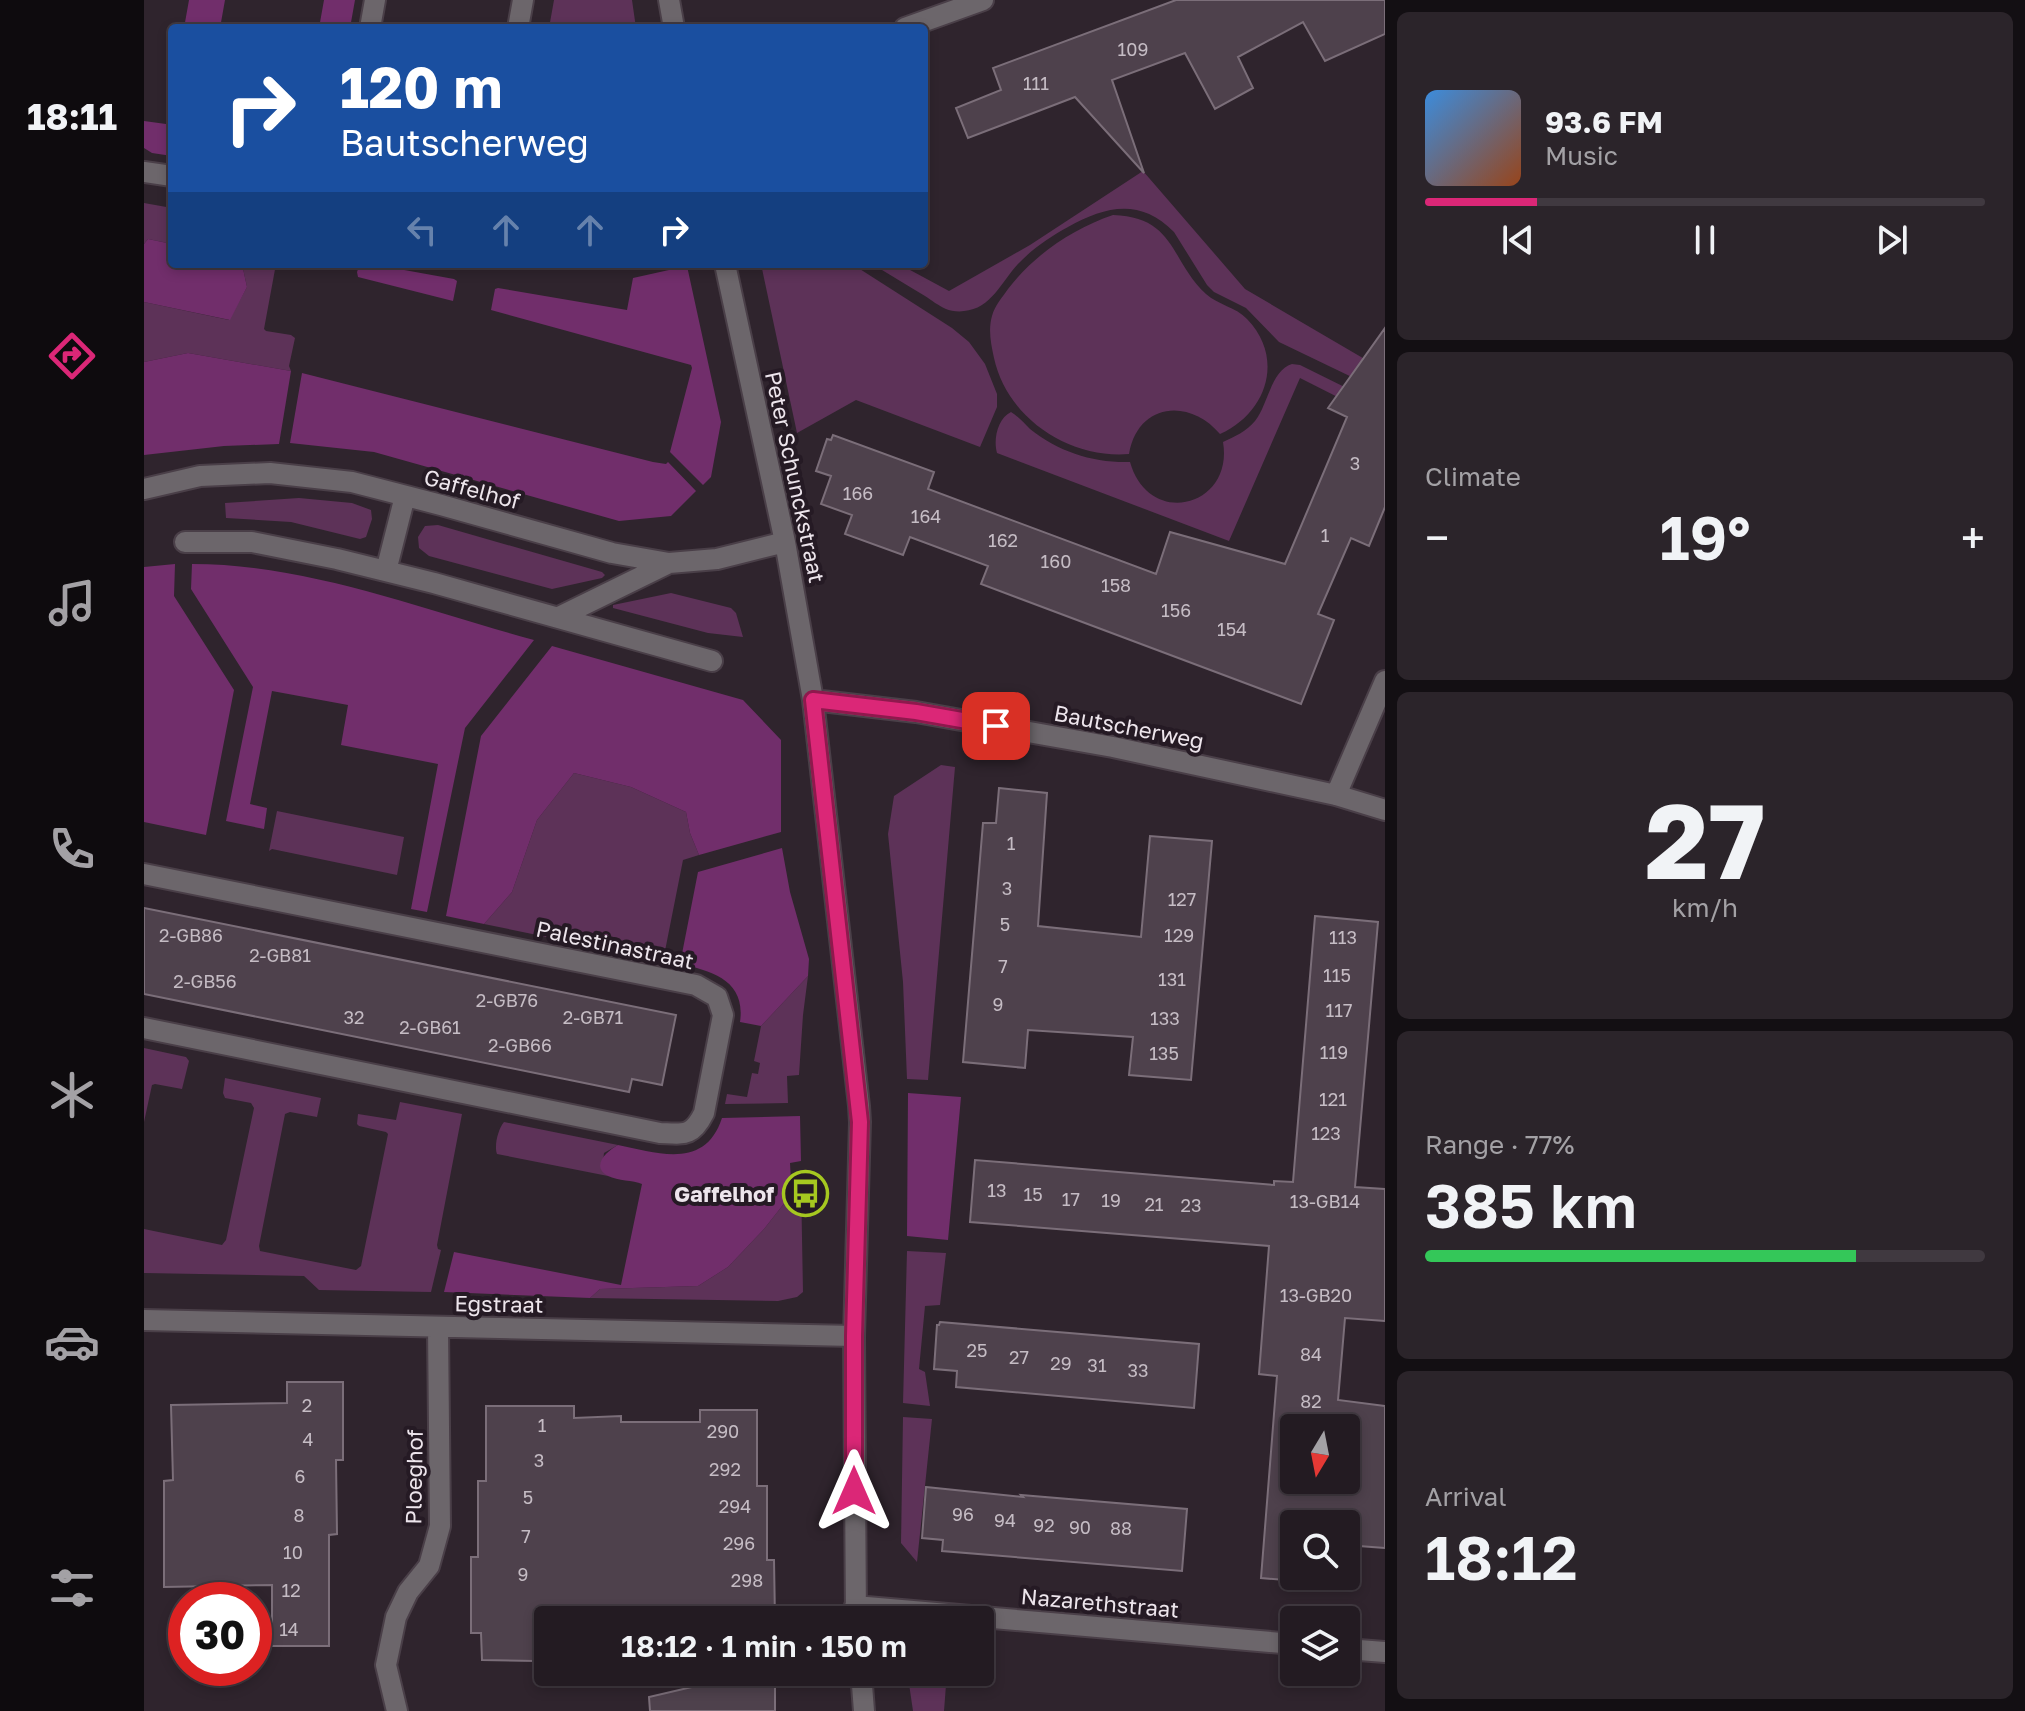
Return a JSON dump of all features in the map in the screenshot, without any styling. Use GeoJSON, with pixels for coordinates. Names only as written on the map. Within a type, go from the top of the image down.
{"type":"FeatureCollection","features":[{"type":"Feature","properties":{"kind":"street"},"geometry":{"type":"LineString","coordinates":[[371,24],[375,0]]}},
{"type":"Feature","properties":{"kind":"street"},"geometry":{"type":"LineString","coordinates":[[519,24],[523,0]]}},
{"type":"Feature","properties":{"kind":"street"},"geometry":{"type":"LineString","coordinates":[[669,0],[673,24]]}},
{"type":"Feature","properties":{"kind":"street"},"geometry":{"type":"LineString","coordinates":[[916,24],[983,0]]}},
{"type":"Feature","properties":{"kind":"street"},"geometry":{"type":"LineString","coordinates":[[144,172],[168,175]]}},
{"type":"Feature","properties":{"kind":"street","name":"Peter Schunckstraat"},"geometry":{"type":"LineString","coordinates":[[726,268],[785,542],[813,700]]}},
{"type":"Feature","properties":{"kind":"street","name":"Gaffelhof"},"geometry":{"type":"LineString","coordinates":[[144,489],[200,476],[270,473],[352,482],[612,553],[669,563],[717,559],[785,542]]}},
{"type":"Feature","properties":{"kind":"street"},"geometry":{"type":"LineString","coordinates":[[386,571],[405,496]]}},
{"type":"Feature","properties":{"kind":"street"},"geometry":{"type":"LineString","coordinates":[[185,542],[252,542],[337,559],[712,661]]}},
{"type":"Feature","properties":{"kind":"street"},"geometry":{"type":"LineString","coordinates":[[559,617],[669,563]]}},
{"type":"Feature","properties":{"kind":"street"},"geometry":{"type":"LineString","coordinates":[[1336,795],[1385,681]]}},
{"type":"Feature","properties":{"kind":"street"},"geometry":{"type":"LineString","coordinates":[[813,700],[860,1122],[854,1336],[855,1606]]}},
{"type":"Feature","properties":{"kind":"street","name":"Bautscherweg"},"geometry":{"type":"LineString","coordinates":[[813,700],[916,712],[1113,747],[1336,795],[1385,810]]}},
{"type":"Feature","properties":{"kind":"street","name":"Palestinastraat"},"geometry":{"type":"LineString","coordinates":[[144,874],[696,985],[717,997],[723,1015],[704,1113],[697,1126],[686,1134],[660,1133],[144,1028]]}},
{"type":"Feature","properties":{"kind":"street","name":"Egstraat"},"geometry":{"type":"LineString","coordinates":[[144,1320],[854,1336]]}},
{"type":"Feature","properties":{"kind":"street","name":"Ploeghof"},"geometry":{"type":"LineString","coordinates":[[397,1711],[386,1665],[396,1617],[408,1592],[429,1566],[440,1526],[438,1327]]}},
{"type":"Feature","properties":{"kind":"street","name":"Nazarethstraat"},"geometry":{"type":"LineString","coordinates":[[994,1623],[1280,1643]]}},
{"type":"Feature","properties":{"kind":"street"},"geometry":{"type":"LineString","coordinates":[[1360,1650],[1385,1652]]}},
{"type":"Feature","properties":{"kind":"street"},"geometry":{"type":"LineString","coordinates":[[862,1686],[864,1711]]}},
{"type":"Feature","properties":{"kind":"shaded area"},"geometry":{"type":"Polygon","coordinates":[[[189,0],[225,0],[221,24],[185,24],[189,0]]]}},
{"type":"Feature","properties":{"kind":"shaded area"},"geometry":{"type":"Polygon","coordinates":[[[324,0],[355,0],[351,24],[320,24],[324,0]]]}},
{"type":"Feature","properties":{"kind":"shaded area"},"geometry":{"type":"Polygon","coordinates":[[[554,0],[632,0],[635,24],[550,24],[554,0]]]}},
{"type":"Feature","properties":{"kind":"shaded area"},"geometry":{"type":"Polygon","coordinates":[[[168,115],[168,155],[152,153],[144,148],[144,121],[166,124],[168,115]]]}},
{"type":"Feature","properties":{"kind":"shaded area"},"geometry":{"type":"Polygon","coordinates":[[[1143,171],[1245,289],[1385,371],[1385,393],[1279,342],[1246,308],[1214,292],[1207,285],[1174,232],[1161,221],[1136,210],[1109,210],[1096,214],[1055,235],[1023,259],[989,300],[973,309],[946,309],[879,268],[906,268],[949,291],[1030,245],[1143,171]]]}},
{"type":"Feature","properties":{"kind":"shaded area"},"geometry":{"type":"Polygon","coordinates":[[[144,203],[168,207],[168,243],[148,239],[144,244],[144,203]]]}},
{"type":"Feature","properties":{"kind":"shaded area"},"geometry":{"type":"Polygon","coordinates":[[[1113,215],[1134,218],[1161,232],[1206,294],[1243,315],[1259,334],[1268,367],[1259,399],[1236,425],[1220,434],[1208,422],[1194,415],[1167,411],[1154,415],[1143,424],[1134,437],[1129,454],[1084,450],[1063,442],[1027,416],[1001,380],[990,332],[992,316],[999,302],[1018,277],[1042,254],[1083,228],[1113,215]]]}},
{"type":"Feature","properties":{"kind":"shaded area"},"geometry":{"type":"Polygon","coordinates":[[[148,239],[168,243],[168,268],[243,268],[247,287],[230,320],[144,302],[144,244],[148,239]]]}},
{"type":"Feature","properties":{"kind":"shaded area"},"geometry":{"type":"Polygon","coordinates":[[[243,268],[275,268],[264,329],[295,338],[289,366],[291,371],[188,353],[144,362],[144,302],[229,320],[247,287],[243,268]]]}},
{"type":"Feature","properties":{"kind":"shaded area"},"geometry":{"type":"Polygon","coordinates":[[[358,268],[393,268],[457,281],[453,301],[358,277],[358,268]]]}},
{"type":"Feature","properties":{"kind":"shaded area"},"geometry":{"type":"Polygon","coordinates":[[[687,268],[721,422],[711,477],[703,485],[670,452],[691,365],[491,310],[495,289],[498,288],[627,310],[633,278],[687,268]]]}},
{"type":"Feature","properties":{"kind":"shaded area"},"geometry":{"type":"Polygon","coordinates":[[[762,268],[858,268],[969,342],[985,364],[997,394],[997,407],[980,447],[856,400],[797,433],[762,268]]]}},
{"type":"Feature","properties":{"kind":"shaded area"},"geometry":{"type":"Polygon","coordinates":[[[188,353],[291,371],[279,444],[224,446],[144,455],[144,362],[188,353]]]}},
{"type":"Feature","properties":{"kind":"shaded area"},"geometry":{"type":"Polygon","coordinates":[[[1292,364],[1300,365],[1385,407],[1385,421],[1300,378],[1229,541],[997,453],[998,430],[1011,412],[1041,437],[1065,450],[1090,458],[1130,462],[1140,483],[1154,496],[1171,502],[1188,502],[1203,495],[1216,482],[1223,464],[1223,442],[1255,421],[1279,373],[1292,364]]]}},
{"type":"Feature","properties":{"kind":"shaded area"},"geometry":{"type":"Polygon","coordinates":[[[302,373],[653,462],[668,462],[696,491],[671,516],[619,521],[374,452],[290,443],[302,373]]]}},
{"type":"Feature","properties":{"kind":"shaded area"},"geometry":{"type":"Polygon","coordinates":[[[299,498],[352,503],[371,510],[372,519],[366,537],[360,539],[291,522],[226,518],[225,503],[299,498]]]}},
{"type":"Feature","properties":{"kind":"shaded area"},"geometry":{"type":"Polygon","coordinates":[[[438,525],[605,575],[552,589],[429,556],[419,548],[418,537],[425,526],[438,525]]]}},
{"type":"Feature","properties":{"kind":"shaded area"},"geometry":{"type":"Polygon","coordinates":[[[175,564],[174,596],[234,690],[206,835],[144,822],[144,567],[175,564]]]}},
{"type":"Feature","properties":{"kind":"shaded area"},"geometry":{"type":"Polygon","coordinates":[[[192,564],[235,566],[322,580],[534,640],[465,728],[427,912],[411,909],[438,764],[341,745],[348,705],[272,691],[250,804],[267,808],[264,829],[226,821],[253,687],[191,589],[192,564]]]}},
{"type":"Feature","properties":{"kind":"shaded area"},"geometry":{"type":"Polygon","coordinates":[[[671,593],[731,608],[736,613],[743,637],[708,633],[613,608],[613,605],[671,593]]]}},
{"type":"Feature","properties":{"kind":"shaded area"},"geometry":{"type":"Polygon","coordinates":[[[552,646],[743,700],[781,740],[781,832],[699,855],[686,812],[631,787],[574,773],[537,820],[512,892],[484,924],[446,916],[481,736],[552,646]]]}},
{"type":"Feature","properties":{"kind":"shaded area"},"geometry":{"type":"Polygon","coordinates":[[[941,765],[955,767],[928,1080],[907,1079],[903,982],[888,834],[894,796],[941,765]]]}},
{"type":"Feature","properties":{"kind":"shaded area"},"geometry":{"type":"Polygon","coordinates":[[[574,773],[631,787],[686,812],[699,855],[683,860],[663,961],[484,924],[512,892],[537,820],[574,773]]]}},
{"type":"Feature","properties":{"kind":"shaded area"},"geometry":{"type":"Polygon","coordinates":[[[277,811],[404,837],[397,875],[272,849],[269,851],[277,811]]]}},
{"type":"Feature","properties":{"kind":"shaded area"},"geometry":{"type":"Polygon","coordinates":[[[782,848],[790,892],[809,959],[808,976],[761,1026],[740,1022],[738,997],[725,980],[680,964],[698,872],[782,848]]]}},
{"type":"Feature","properties":{"kind":"shaded area"},"geometry":{"type":"Polygon","coordinates":[[[808,976],[799,1075],[787,1076],[788,1103],[725,1104],[727,1094],[747,1097],[752,1073],[758,1074],[760,1063],[754,1061],[761,1026],[808,976]]]}},
{"type":"Feature","properties":{"kind":"shaded area"},"geometry":{"type":"Polygon","coordinates":[[[144,1048],[186,1057],[189,1061],[182,1089],[152,1085],[144,1122],[144,1048]]]}},
{"type":"Feature","properties":{"kind":"shaded area"},"geometry":{"type":"Polygon","coordinates":[[[225,1078],[321,1098],[317,1117],[290,1112],[285,1114],[260,1251],[356,1270],[361,1266],[388,1134],[359,1126],[358,1114],[396,1120],[400,1102],[462,1114],[437,1245],[441,1250],[431,1292],[319,1290],[304,1276],[144,1273],[144,1229],[222,1245],[226,1240],[254,1108],[251,1103],[225,1098],[225,1078]]]}},
{"type":"Feature","properties":{"kind":"shaded area"},"geometry":{"type":"Polygon","coordinates":[[[908,1093],[961,1097],[948,1240],[907,1236],[908,1093]]]}},
{"type":"Feature","properties":{"kind":"shaded area"},"geometry":{"type":"Polygon","coordinates":[[[800,1116],[801,1161],[790,1163],[791,1182],[801,1182],[764,1229],[728,1267],[698,1286],[600,1289],[590,1298],[444,1292],[454,1252],[621,1285],[642,1184],[612,1178],[603,1172],[600,1163],[609,1151],[618,1145],[664,1154],[692,1152],[714,1134],[722,1118],[800,1116]]]}},
{"type":"Feature","properties":{"kind":"shaded area"},"geometry":{"type":"Polygon","coordinates":[[[504,1122],[618,1145],[604,1153],[602,1169],[608,1176],[497,1154],[497,1138],[504,1122]]]}},
{"type":"Feature","properties":{"kind":"shaded area"},"geometry":{"type":"Polygon","coordinates":[[[801,1182],[803,1292],[797,1297],[778,1301],[590,1298],[600,1289],[698,1286],[728,1267],[764,1229],[801,1182]]]}},
{"type":"Feature","properties":{"kind":"shaded area"},"geometry":{"type":"Polygon","coordinates":[[[907,1251],[946,1253],[940,1305],[925,1306],[919,1369],[925,1372],[930,1406],[903,1403],[907,1251]]]}},
{"type":"Feature","properties":{"kind":"shaded area"},"geometry":{"type":"Polygon","coordinates":[[[903,1417],[932,1419],[917,1562],[901,1543],[903,1417]]]}},
{"type":"Feature","properties":{"kind":"shaded area"},"geometry":{"type":"Polygon","coordinates":[[[909,1686],[946,1686],[944,1711],[913,1711],[909,1686]]]}},
{"type":"Feature","properties":{"kind":"building"},"geometry":{"type":"Polygon","coordinates":[[[1176,0],[1385,0],[1385,34],[1325,61],[1303,22],[1238,57],[1253,88],[1215,109],[1185,53],[1112,80],[1144,173],[1075,97],[968,138],[956,108],[1001,90],[993,68],[1176,0]]]}},
{"type":"Feature","properties":{"kind":"building"},"geometry":{"type":"Polygon","coordinates":[[[1385,328],[1385,507],[1369,546],[1351,538],[1318,614],[1334,620],[1301,704],[981,584],[988,566],[910,537],[903,555],[845,534],[852,515],[821,504],[831,476],[816,471],[827,439],[831,440],[833,435],[934,472],[928,489],[1156,574],[1170,532],[1285,564],[1347,417],[1328,408],[1385,328]]]}},
{"type":"Feature","properties":{"kind":"building"},"geometry":{"type":"Polygon","coordinates":[[[999,788],[1047,793],[1038,926],[1141,937],[1150,836],[1212,841],[1191,1080],[1129,1075],[1133,1037],[1028,1030],[1025,1068],[963,1062],[983,823],[996,823],[999,788]]]}},
{"type":"Feature","properties":{"kind":"building"},"geometry":{"type":"Polygon","coordinates":[[[144,908],[676,1015],[662,1085],[632,1079],[629,1092],[144,994],[144,908]]]}},
{"type":"Feature","properties":{"kind":"building"},"geometry":{"type":"Polygon","coordinates":[[[1315,916],[1378,922],[1355,1187],[1385,1189],[1385,1321],[1345,1318],[1338,1400],[1385,1406],[1385,1548],[1360,1546],[1360,1510],[1280,1510],[1280,1580],[1261,1578],[1277,1376],[1259,1374],[1269,1246],[970,1222],[975,1160],[1274,1185],[1274,1181],[1293,1182],[1315,916]]]}},
{"type":"Feature","properties":{"kind":"building"},"geometry":{"type":"Polygon","coordinates":[[[940,1322],[1199,1344],[1194,1408],[956,1387],[957,1371],[934,1369],[937,1325],[940,1322]]]}},
{"type":"Feature","properties":{"kind":"building"},"geometry":{"type":"Polygon","coordinates":[[[287,1382],[343,1382],[343,1460],[336,1460],[337,1534],[329,1535],[329,1646],[272,1646],[272,1582],[168,1582],[168,1587],[164,1587],[164,1481],[173,1480],[171,1405],[287,1403],[287,1382]]]}},
{"type":"Feature","properties":{"kind":"building"},"geometry":{"type":"Polygon","coordinates":[[[486,1406],[574,1406],[574,1418],[621,1416],[621,1422],[700,1422],[700,1410],[757,1410],[757,1486],[767,1486],[767,1560],[774,1560],[775,1606],[534,1606],[534,1661],[482,1660],[481,1633],[471,1633],[471,1557],[478,1557],[478,1481],[486,1481],[486,1406]]]}},
{"type":"Feature","properties":{"kind":"building"},"geometry":{"type":"Polygon","coordinates":[[[926,1487],[1187,1509],[1182,1571],[942,1551],[943,1540],[922,1538],[926,1487]]]}},
{"type":"Feature","properties":{"kind":"building"},"geometry":{"type":"Polygon","coordinates":[[[696,1686],[775,1686],[775,1711],[650,1711],[649,1697],[696,1686]]]}},
{"type":"Feature","properties":{"kind":"place","name":"Gaffelhof"},"geometry":{"type":"Point","coordinates":[805,1194]}},
{"type":"Feature","properties":{"kind":"route"},"geometry":{"type":"LineString","coordinates":[[854,1491],[854,1336],[860,1122],[813,700],[916,712],[996,726]]}}]}
